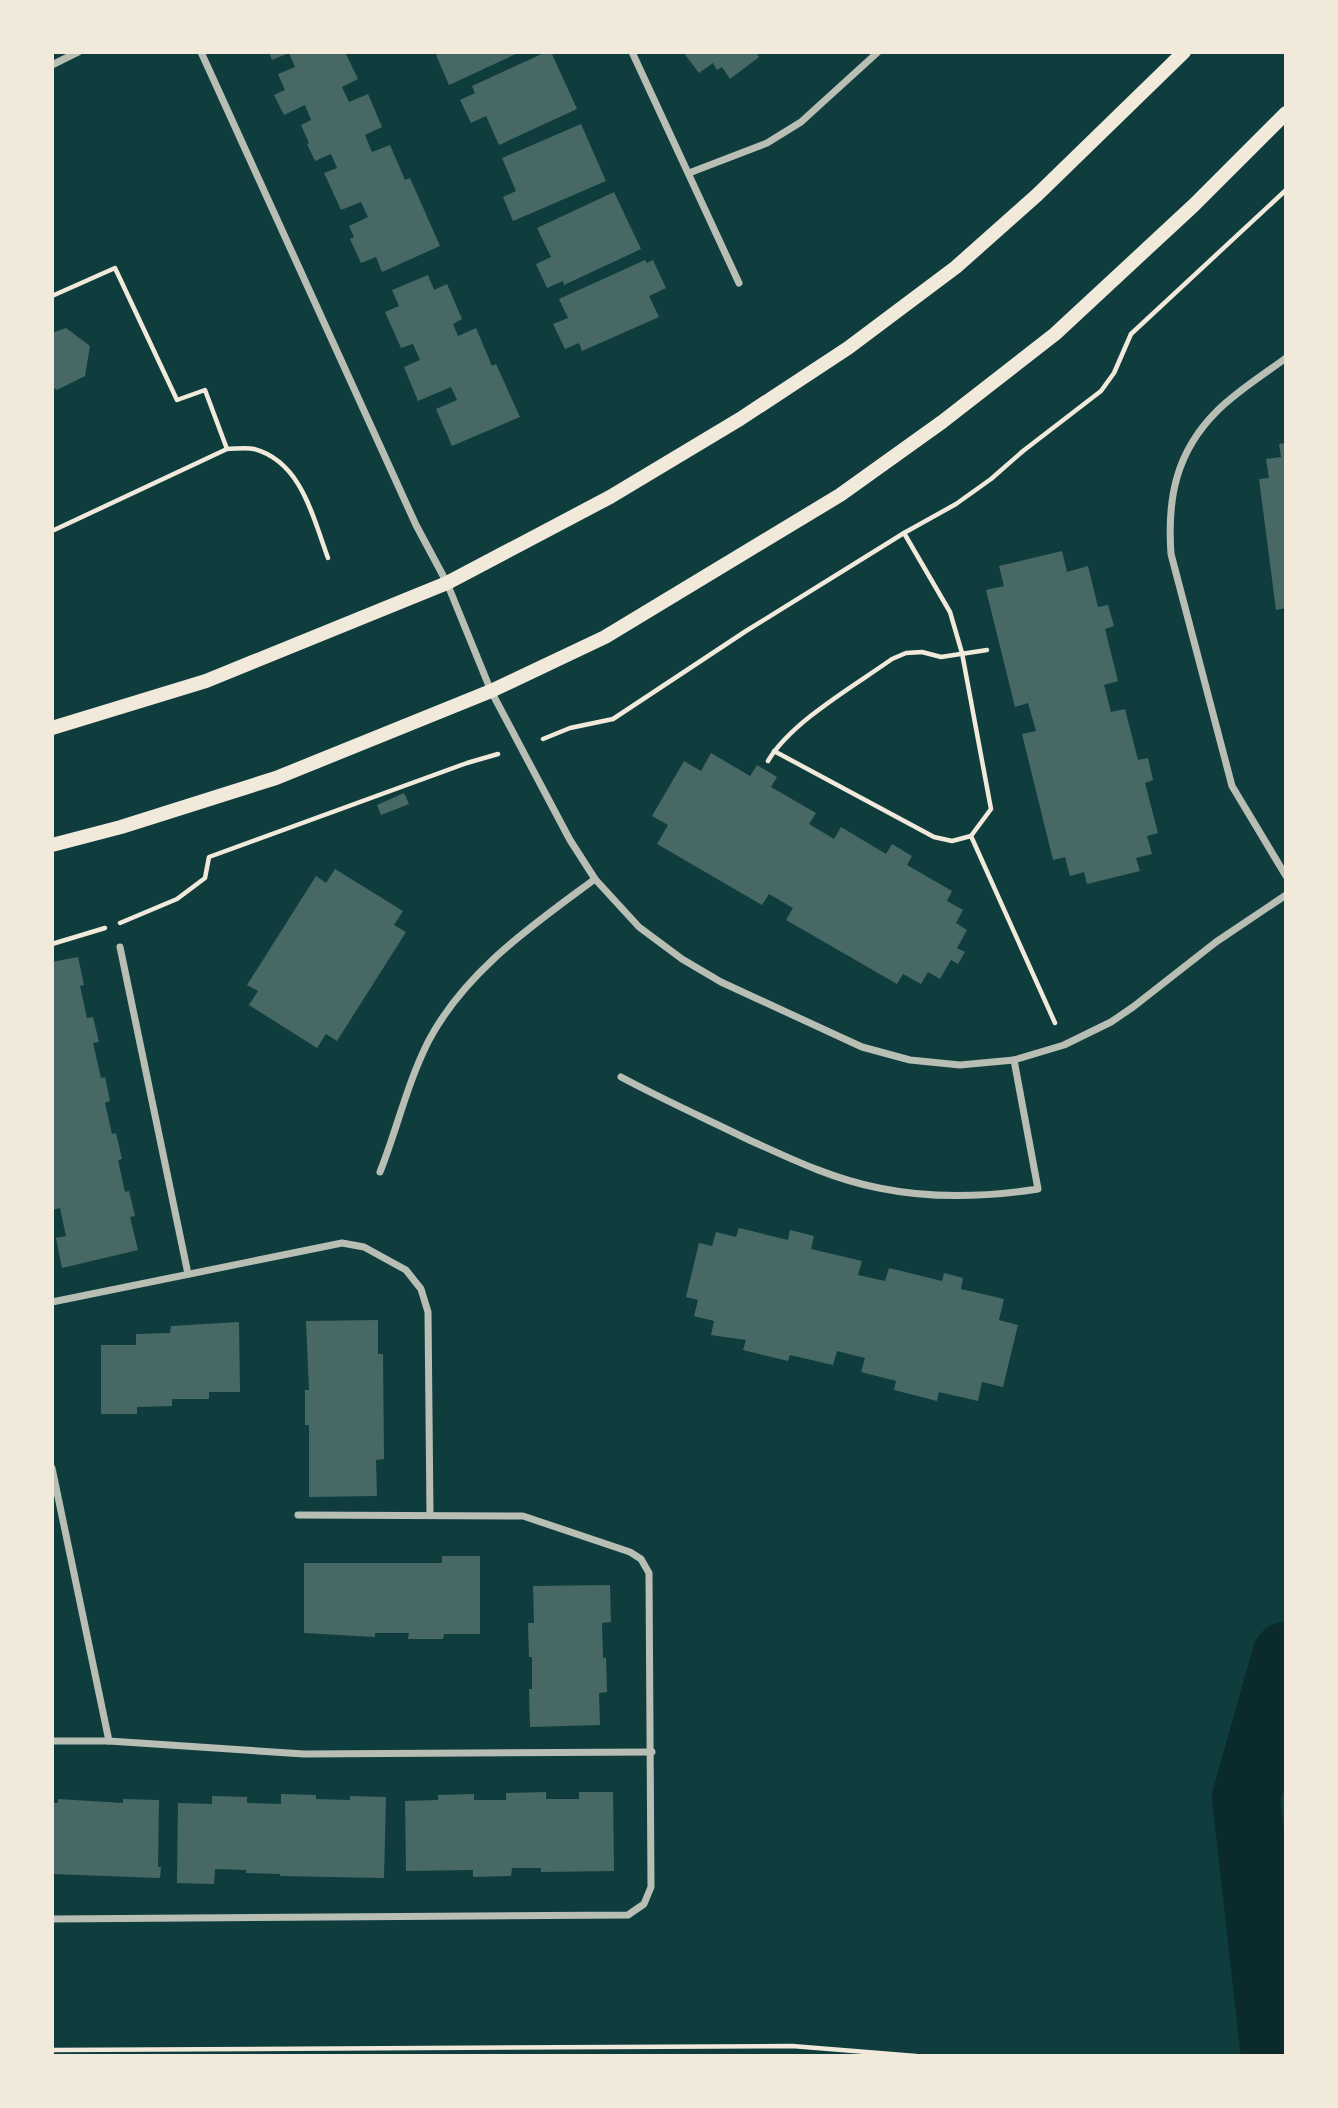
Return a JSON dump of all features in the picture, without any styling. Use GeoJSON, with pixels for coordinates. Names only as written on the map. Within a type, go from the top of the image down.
{"type":"FeatureCollection","features":[{"type":"Feature","properties":{"kind":"main road"},"geometry":{"type":"LineString","coordinates":[[52,727],[206,681],[447,583],[610,497],[740,419],[848,348],[956,267],[1037,195],[1184,52]]}},
{"type":"Feature","properties":{"kind":"main road"},"geometry":{"type":"LineString","coordinates":[[52,845],[121,827],[276,778],[491,691],[605,637],[840,495],[942,422],[1055,334],[1194,205],[1286,114]]}},
{"type":"Feature","properties":{"kind":"street"},"geometry":{"type":"LineString","coordinates":[[52,65],[78,52]]}},
{"type":"Feature","properties":{"kind":"street"},"geometry":{"type":"LineString","coordinates":[[201,52],[416,525],[447,583],[491,691],[570,840],[595,879],[639,927],[682,959],[721,982],[862,1046],[909,1060],[960,1065],[1014,1060],[1064,1045],[1111,1022],[1216,942],[1286,895]]}},
{"type":"Feature","properties":{"kind":"street"},"geometry":{"type":"LineString","coordinates":[[632,52],[739,283]]}},
{"type":"Feature","properties":{"kind":"street"},"geometry":{"type":"LineString","coordinates":[[689,173],[767,143],[801,122],[878,52]]}},
{"type":"Feature","properties":{"kind":"street"},"geometry":{"type":"LineString","coordinates":[[1286,358],[1218,410],[1192,442],[1175,481],[1169,522],[1171,554],[1232,786],[1286,876]]}},
{"type":"Feature","properties":{"kind":"street"},"geometry":{"type":"LineString","coordinates":[[380,1172],[405,1096],[429,1041],[459,995],[492,959],[595,879]]}},
{"type":"Feature","properties":{"kind":"street"},"geometry":{"type":"LineString","coordinates":[[120,947],[188,1274]]}},
{"type":"Feature","properties":{"kind":"street"},"geometry":{"type":"LineString","coordinates":[[621,1077],[657,1097],[816,1171],[879,1188],[944,1196],[1038,1189],[1014,1060]]}},
{"type":"Feature","properties":{"kind":"street"},"geometry":{"type":"LineString","coordinates":[[52,1302],[342,1243],[364,1247],[406,1270],[421,1289],[428,1312],[430,1515]]}},
{"type":"Feature","properties":{"kind":"street"},"geometry":{"type":"LineString","coordinates":[[52,1468],[109,1741]]}},
{"type":"Feature","properties":{"kind":"street"},"geometry":{"type":"LineString","coordinates":[[52,1919],[628,1915],[644,1904],[651,1887],[652,1752],[649,1573],[640,1559],[631,1552],[523,1516],[298,1515]]}},
{"type":"Feature","properties":{"kind":"street"},"geometry":{"type":"LineString","coordinates":[[52,1741],[109,1741],[304,1754],[652,1752]]}},
{"type":"Feature","properties":{"kind":"path"},"geometry":{"type":"LineString","coordinates":[[52,944],[136,918],[177,899],[205,878],[209,857],[467,763],[521,748],[569,728],[613,719],[715,651],[904,533],[957,504],[1101,391],[1114,373],[1131,334],[1286,190]]}},
{"type":"Feature","properties":{"kind":"path"},"geometry":{"type":"LineString","coordinates":[[52,296],[115,268],[177,400],[205,390],[227,449]]}},
{"type":"Feature","properties":{"kind":"path"},"geometry":{"type":"LineString","coordinates":[[52,531],[227,449],[253,449],[279,460],[305,493],[328,558]]}},
{"type":"Feature","properties":{"kind":"path"},"geometry":{"type":"LineString","coordinates":[[774,751],[934,837],[952,841],[971,836],[990,809],[962,653],[950,612],[904,533]]}},
{"type":"Feature","properties":{"kind":"path"},"geometry":{"type":"LineString","coordinates":[[768,761],[797,726],[892,659],[906,653],[922,652],[941,657],[986,650]]}},
{"type":"Feature","properties":{"kind":"path"},"geometry":{"type":"LineString","coordinates":[[971,836],[1064,1045]]}},
{"type":"Feature","properties":{"kind":"path"},"geometry":{"type":"LineString","coordinates":[[52,2050],[792,2046],[916,2056]]}},
{"type":"Feature","properties":{"kind":"building"},"geometry":{"type":"Polygon","coordinates":[[[269,52],[345,52],[358,79],[342,87],[349,102],[368,94],[382,127],[365,135],[372,152],[390,145],[405,180],[410,178],[440,246],[382,272],[376,257],[361,263],[350,239],[354,237],[349,226],[368,217],[361,202],[341,210],[324,173],[337,168],[331,154],[315,161],[307,144],[309,143],[301,125],[311,120],[305,105],[284,115],[274,95],[285,90],[278,74],[295,67],[289,53],[272,60],[269,52]]]}},
{"type":"Feature","properties":{"kind":"building"},"geometry":{"type":"Polygon","coordinates":[[[442,52],[520,52],[449,85],[436,55],[442,52]]]}},
{"type":"Feature","properties":{"kind":"building"},"geometry":{"type":"Polygon","coordinates":[[[551,52],[577,109],[499,145],[486,116],[471,123],[460,100],[475,93],[472,86],[551,52]]]}},
{"type":"Feature","properties":{"kind":"building"},"geometry":{"type":"Polygon","coordinates":[[[683,52],[756,52],[759,57],[730,79],[722,67],[717,70],[713,63],[699,73],[683,52]]]}},
{"type":"Feature","properties":{"kind":"building"},"geometry":{"type":"Polygon","coordinates":[[[581,124],[606,181],[513,221],[503,197],[516,191],[502,158],[581,124]]]}},
{"type":"Feature","properties":{"kind":"building"},"geometry":{"type":"Polygon","coordinates":[[[614,192],[641,249],[564,285],[563,281],[547,288],[536,264],[551,257],[537,228],[614,192]]]}},
{"type":"Feature","properties":{"kind":"building"},"geometry":{"type":"Polygon","coordinates":[[[645,260],[647,263],[653,260],[666,288],[649,296],[659,317],[582,351],[579,343],[565,349],[553,324],[568,318],[559,299],[645,260]]]}},
{"type":"Feature","properties":{"kind":"building"},"geometry":{"type":"Polygon","coordinates":[[[428,275],[434,290],[447,284],[462,319],[453,324],[458,336],[476,328],[492,366],[496,364],[520,417],[452,446],[436,409],[457,400],[451,387],[418,401],[404,367],[420,360],[413,344],[401,348],[385,312],[399,306],[392,290],[428,275]]]}},
{"type":"Feature","properties":{"kind":"building"},"geometry":{"type":"Polygon","coordinates":[[[66,328],[90,346],[85,376],[57,390],[52,387],[52,333],[66,328]]]}},
{"type":"Feature","properties":{"kind":"building"},"geometry":{"type":"Polygon","coordinates":[[[1286,443],[1286,608],[1276,610],[1259,479],[1269,478],[1266,459],[1281,457],[1279,444],[1286,443]]]}},
{"type":"Feature","properties":{"kind":"building"},"geometry":{"type":"Polygon","coordinates":[[[1062,551],[1067,572],[1088,566],[1098,607],[1108,605],[1114,626],[1105,629],[1118,681],[1104,685],[1111,712],[1125,709],[1138,760],[1148,758],[1153,780],[1145,783],[1158,833],[1147,836],[1152,854],[1136,858],[1140,871],[1087,884],[1084,872],[1070,876],[1065,857],[1053,860],[1022,734],[1036,731],[1028,703],[1015,707],[986,590],[1004,586],[999,566],[1062,551]]]}},
{"type":"Feature","properties":{"kind":"building"},"geometry":{"type":"Polygon","coordinates":[[[711,753],[750,776],[757,765],[777,777],[771,787],[816,813],[809,824],[834,839],[841,827],[886,854],[892,844],[912,856],[907,865],[952,891],[947,901],[963,910],[956,923],[967,930],[957,948],[965,952],[958,964],[951,960],[940,979],[928,972],[921,984],[903,974],[897,984],[786,920],[793,908],[769,894],[762,905],[657,844],[668,825],[652,816],[684,761],[701,771],[711,753]]]}},
{"type":"Feature","properties":{"kind":"building"},"geometry":{"type":"Polygon","coordinates":[[[404,793],[409,804],[381,815],[377,805],[404,793]]]}},
{"type":"Feature","properties":{"kind":"building"},"geometry":{"type":"Polygon","coordinates":[[[335,869],[403,911],[394,925],[406,932],[337,1041],[326,1034],[317,1048],[249,1005],[258,991],[247,985],[316,876],[326,883],[335,869]]]}},
{"type":"Feature","properties":{"kind":"building"},"geometry":{"type":"Polygon","coordinates":[[[78,957],[84,985],[80,986],[87,1018],[93,1017],[99,1042],[93,1043],[101,1078],[105,1077],[110,1101],[105,1103],[112,1134],[116,1133],[122,1159],[118,1160],[125,1192],[129,1191],[135,1216],[130,1217],[138,1250],[62,1268],[56,1238],[66,1236],[60,1208],[52,1210],[52,962],[78,957]]]}},
{"type":"Feature","properties":{"kind":"building"},"geometry":{"type":"Polygon","coordinates":[[[739,1228],[788,1240],[790,1230],[814,1236],[811,1249],[862,1261],[858,1275],[885,1281],[889,1268],[942,1281],[944,1273],[963,1278],[961,1289],[1004,1299],[999,1320],[1018,1325],[1003,1387],[982,1382],[978,1401],[939,1392],[937,1401],[894,1390],[896,1381],[861,1372],[865,1358],[837,1351],[833,1365],[790,1355],[788,1361],[743,1350],[746,1340],[711,1335],[714,1321],[694,1316],[698,1300],[686,1297],[699,1243],[712,1246],[716,1232],[736,1237],[739,1228]]]}},
{"type":"Feature","properties":{"kind":"building"},"geometry":{"type":"Polygon","coordinates":[[[378,1320],[378,1354],[383,1354],[384,1459],[376,1460],[377,1496],[309,1497],[309,1425],[305,1425],[305,1390],[309,1390],[306,1321],[378,1320]]]}},
{"type":"Feature","properties":{"kind":"building"},"geometry":{"type":"Polygon","coordinates":[[[239,1322],[240,1392],[209,1392],[209,1399],[172,1399],[172,1406],[137,1407],[137,1414],[101,1414],[101,1345],[136,1345],[136,1334],[170,1333],[171,1326],[239,1322]]]}},
{"type":"Feature","properties":{"kind":"building"},"geometry":{"type":"Polygon","coordinates":[[[442,1556],[480,1556],[480,1634],[444,1634],[443,1639],[408,1639],[409,1633],[375,1633],[375,1637],[304,1633],[304,1563],[442,1563],[442,1556]]]}},
{"type":"Feature","properties":{"kind":"building"},"geometry":{"type":"Polygon","coordinates":[[[610,1585],[611,1622],[602,1623],[607,1692],[599,1693],[600,1725],[530,1727],[532,1657],[529,1657],[528,1623],[534,1623],[533,1586],[610,1585]]]}},
{"type":"Feature","properties":{"kind":"building"},"geometry":{"type":"Polygon","coordinates":[[[546,1792],[546,1799],[579,1799],[579,1792],[613,1792],[614,1871],[541,1872],[541,1868],[512,1868],[511,1876],[473,1877],[473,1870],[406,1871],[405,1801],[438,1800],[438,1795],[474,1794],[474,1800],[506,1800],[506,1793],[546,1792]]]}},
{"type":"Feature","properties":{"kind":"building"},"geometry":{"type":"Polygon","coordinates":[[[281,1794],[350,1800],[350,1796],[386,1797],[384,1878],[280,1876],[246,1873],[246,1870],[215,1869],[214,1884],[177,1883],[178,1803],[212,1804],[212,1796],[247,1797],[247,1803],[281,1804],[281,1794]]]}},
{"type":"Feature","properties":{"kind":"building"},"geometry":{"type":"Polygon","coordinates":[[[58,1799],[123,1803],[123,1799],[159,1800],[160,1878],[52,1874],[52,1803],[58,1803],[58,1799]]]}},
{"type":"Feature","properties":{"kind":"waterway"},"geometry":{"type":"LineString","coordinates":[[1275,2056],[1246,1798],[1286,1656]]}}]}
